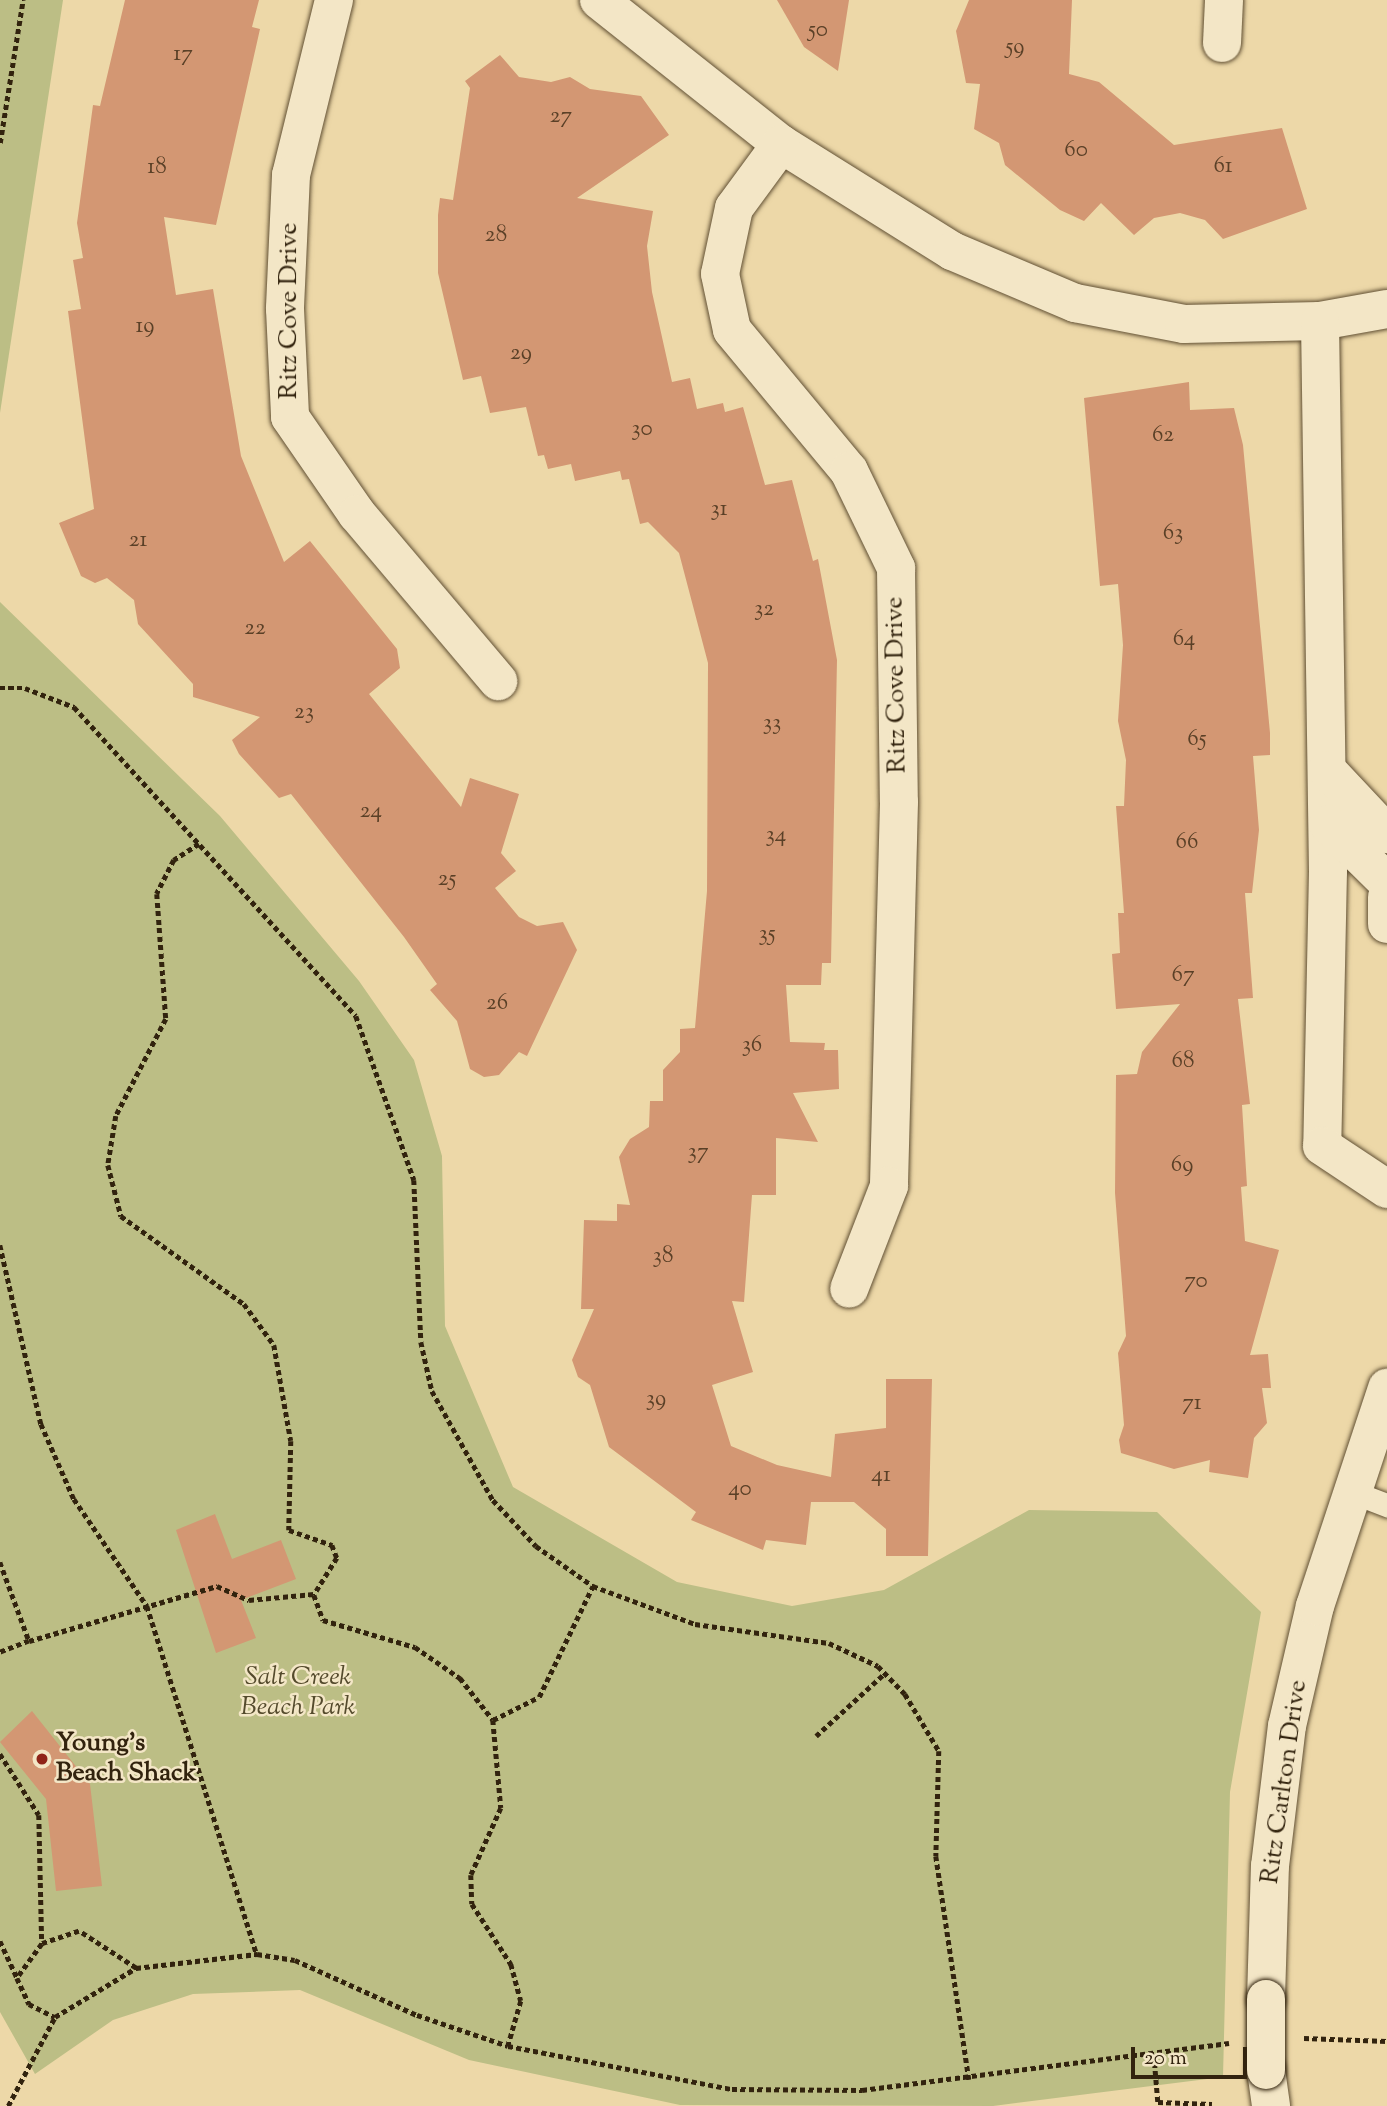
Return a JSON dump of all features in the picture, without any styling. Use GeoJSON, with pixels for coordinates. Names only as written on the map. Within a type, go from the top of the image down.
{"type":"FeatureCollection","features":[{"type":"Feature","properties":{"kind":"street","name":"Ritz Cove Drive"},"geometry":{"type":"LineString","coordinates":[[334,0],[291,175],[285,309],[290,417],[357,514],[498,681]]}},
{"type":"Feature","properties":{"kind":"street"},"geometry":{"type":"LineString","coordinates":[[598,0],[780,144],[952,251],[1075,303],[1184,324],[1320,321],[1387,309]]}},
{"type":"Feature","properties":{"kind":"street"},"geometry":{"type":"LineString","coordinates":[[1222,43],[1224,0]]}},
{"type":"Feature","properties":{"kind":"street","name":"Ritz Cove Drive"},"geometry":{"type":"LineString","coordinates":[[780,144],[734,208],[720,274],[732,330],[849,471],[896,568],[898,802],[888,1186],[849,1289]]}},
{"type":"Feature","properties":{"kind":"street"},"geometry":{"type":"LineString","coordinates":[[1320,321],[1328,824],[1321,1146],[1387,1189]]}},
{"type":"Feature","properties":{"kind":"street"},"geometry":{"type":"LineString","coordinates":[[1327,770],[1387,834]]}},
{"type":"Feature","properties":{"kind":"street"},"geometry":{"type":"LineString","coordinates":[[1328,824],[1387,882]]}},
{"type":"Feature","properties":{"kind":"street"},"geometry":{"type":"LineString","coordinates":[[1387,897],[1387,924]]}},
{"type":"Feature","properties":{"kind":"street","name":"Ritz Carlton Drive"},"geometry":{"type":"LineString","coordinates":[[1268,2088],[1266,1999],[1270,1866],[1287,1726],[1350,1491],[1387,1388]]}},
{"type":"Feature","properties":{"kind":"lane"},"geometry":{"type":"LineString","coordinates":[[1350,1491],[1387,1505]]}},
{"type":"Feature","properties":{"kind":"path"},"geometry":{"type":"LineString","coordinates":[[0,143],[23,0]]}},
{"type":"Feature","properties":{"kind":"path"},"geometry":{"type":"LineString","coordinates":[[0,688],[25,688],[74,707],[356,1016],[414,1180],[421,1342],[432,1391],[493,1500],[536,1546],[593,1586],[695,1624],[829,1643],[885,1673],[939,1751],[936,1856],[969,2080]]}},
{"type":"Feature","properties":{"kind":"path"},"geometry":{"type":"LineString","coordinates":[[199,844],[174,860],[157,894],[166,1018],[116,1116],[108,1165],[121,1216],[244,1304],[274,1345],[291,1441],[289,1530],[332,1545],[337,1558],[315,1594],[323,1620],[415,1647],[460,1678],[493,1720],[501,1808],[471,1875],[472,1904],[511,1964],[521,2001],[508,2046]]}},
{"type":"Feature","properties":{"kind":"path"},"geometry":{"type":"LineString","coordinates":[[0,1245],[41,1424],[74,1499],[147,1606],[257,1954]]}},
{"type":"Feature","properties":{"kind":"path"},"geometry":{"type":"LineString","coordinates":[[0,1562],[29,1641]]}},
{"type":"Feature","properties":{"kind":"path"},"geometry":{"type":"LineString","coordinates":[[0,1652],[217,1586],[249,1600],[315,1594]]}},
{"type":"Feature","properties":{"kind":"path"},"geometry":{"type":"LineString","coordinates":[[493,1720],[539,1698],[593,1586]]}},
{"type":"Feature","properties":{"kind":"path"},"geometry":{"type":"LineString","coordinates":[[816,1736],[885,1673]]}},
{"type":"Feature","properties":{"kind":"path"},"geometry":{"type":"LineString","coordinates":[[0,1754],[39,1815],[42,1944]]}},
{"type":"Feature","properties":{"kind":"path"},"geometry":{"type":"LineString","coordinates":[[17,1978],[42,1944],[79,1931],[136,1968]]}},
{"type":"Feature","properties":{"kind":"path"},"geometry":{"type":"LineString","coordinates":[[0,1941],[29,2004],[55,2017]]}},
{"type":"Feature","properties":{"kind":"path"},"geometry":{"type":"LineString","coordinates":[[8,2106],[55,2017],[136,1968],[257,1954],[295,1960],[417,2015],[508,2046],[732,2089],[862,2090],[969,2080],[1234,2043]]}},
{"type":"Feature","properties":{"kind":"path"},"geometry":{"type":"LineString","coordinates":[[1299,2038],[1387,2041]]}},
{"type":"Feature","properties":{"kind":"path"},"geometry":{"type":"LineString","coordinates":[[1154,2054],[1158,2102],[1212,2105]]}},
{"type":"Feature","properties":{"kind":"green space"},"geometry":{"type":"Polygon","coordinates":[[[0,0],[63,0],[0,413],[0,0]]]}},
{"type":"Feature","properties":{"kind":"green space","name":"Salt Creek Beach Park"},"geometry":{"type":"Polygon","coordinates":[[[0,602],[220,816],[359,981],[414,1060],[442,1156],[445,1326],[513,1487],[677,1582],[792,1606],[884,1590],[1029,1510],[1157,1512],[1261,1612],[1230,1792],[1223,2077],[993,2106],[680,2105],[469,2060],[300,1990],[193,1994],[113,2020],[35,2074],[0,2012],[0,602]]]}},
{"type":"Feature","properties":{"kind":"building"},"geometry":{"type":"Polygon","coordinates":[[[125,0],[259,0],[252,27],[260,29],[216,225],[164,217],[176,295],[213,289],[241,456],[284,562],[310,541],[397,649],[400,668],[369,694],[461,807],[470,778],[519,794],[501,853],[516,871],[495,888],[519,917],[537,926],[563,922],[577,950],[527,1056],[519,1052],[499,1075],[484,1077],[470,1069],[457,1021],[430,990],[437,984],[404,937],[291,794],[279,798],[239,754],[232,740],[260,717],[193,697],[193,684],[138,624],[134,600],[107,578],[95,583],[81,576],[59,523],[94,509],[68,311],[81,309],[73,260],[83,258],[77,223],[93,105],[100,106],[125,0]]]}},
{"type":"Feature","properties":{"kind":"building"},"geometry":{"type":"Polygon","coordinates":[[[777,0],[849,0],[838,71],[804,47],[777,0]]]}},
{"type":"Feature","properties":{"kind":"building"},"geometry":{"type":"Polygon","coordinates":[[[969,0],[1072,0],[1069,74],[1099,82],[1174,145],[1282,128],[1307,209],[1223,239],[1205,220],[1180,213],[1154,218],[1134,235],[1101,203],[1084,221],[1060,210],[1005,165],[999,143],[974,129],[980,84],[966,83],[956,31],[969,0]]]}},
{"type":"Feature","properties":{"kind":"building"},"geometry":{"type":"Polygon","coordinates":[[[500,55],[519,77],[551,82],[570,77],[590,89],[641,96],[669,135],[577,198],[653,211],[647,246],[652,292],[672,382],[690,378],[697,409],[723,403],[725,412],[743,407],[765,485],[792,480],[813,561],[818,559],[837,660],[831,963],[822,963],[821,985],[786,985],[790,1042],[825,1043],[824,1050],[838,1050],[839,1089],[793,1093],[818,1142],[776,1138],[776,1195],[752,1195],[744,1302],[732,1301],[753,1372],[712,1385],[731,1446],[777,1465],[831,1477],[835,1434],[886,1428],[886,1379],[932,1379],[928,1556],[886,1556],[886,1529],[854,1502],[811,1502],[806,1545],[766,1540],[763,1550],[691,1520],[696,1512],[609,1447],[590,1385],[578,1377],[572,1360],[594,1309],[581,1309],[584,1220],[617,1221],[617,1204],[630,1205],[619,1157],[630,1139],[649,1127],[650,1101],[663,1101],[663,1070],[680,1052],[680,1029],[695,1028],[707,891],[708,663],[679,553],[648,522],[640,524],[629,479],[622,480],[620,471],[575,481],[571,464],[548,469],[544,455],[538,456],[526,407],[490,413],[481,376],[463,380],[438,273],[438,215],[440,198],[453,200],[470,88],[465,81],[500,55]]]}},
{"type":"Feature","properties":{"kind":"building"},"geometry":{"type":"Polygon","coordinates":[[[1189,382],[1190,410],[1234,408],[1243,445],[1270,733],[1270,755],[1253,756],[1259,830],[1252,893],[1245,893],[1253,998],[1238,999],[1250,1104],[1242,1105],[1247,1186],[1241,1187],[1245,1241],[1279,1250],[1250,1355],[1268,1354],[1271,1388],[1262,1388],[1267,1423],[1254,1438],[1248,1478],[1209,1472],[1210,1460],[1174,1469],[1121,1453],[1119,1440],[1124,1425],[1118,1353],[1126,1336],[1115,1193],[1116,1075],[1137,1074],[1142,1052],[1180,1004],[1116,1009],[1112,954],[1120,953],[1118,913],[1124,913],[1116,806],[1124,806],[1126,760],[1118,721],[1123,645],[1118,584],[1100,586],[1084,398],[1189,382]]]}},
{"type":"Feature","properties":{"kind":"building"},"geometry":{"type":"Polygon","coordinates":[[[215,1514],[232,1559],[281,1540],[296,1579],[241,1600],[256,1638],[216,1653],[176,1530],[215,1514]]]}},
{"type":"Feature","properties":{"kind":"building"},"geometry":{"type":"Polygon","coordinates":[[[32,1711],[90,1784],[102,1886],[56,1891],[46,1799],[0,1742],[32,1711]]]}},
{"type":"Feature","properties":{"kind":"place","name":"Young's Beach Shack"},"geometry":{"type":"Point","coordinates":[42,1759]}}]}
